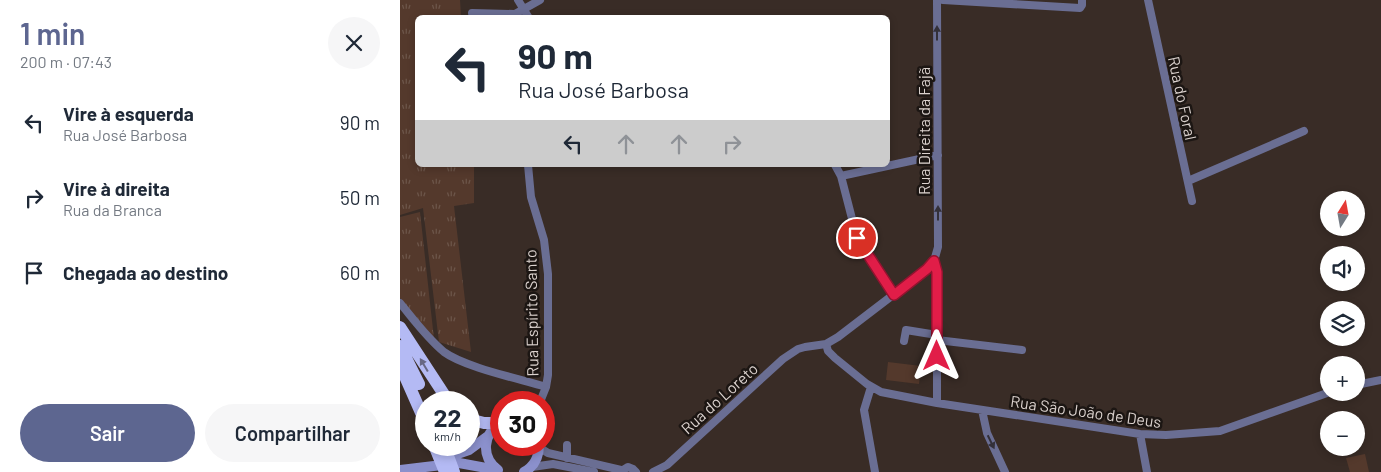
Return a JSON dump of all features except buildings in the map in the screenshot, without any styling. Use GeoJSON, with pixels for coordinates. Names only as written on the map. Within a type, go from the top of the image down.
{"type":"FeatureCollection","features":[{"type":"Feature","properties":{"kind":"highway"},"geometry":{"type":"LineString","coordinates":[[400,327],[442,391]]}},
{"type":"Feature","properties":{"kind":"highway"},"geometry":{"type":"LineString","coordinates":[[400,346],[422,391]]}},
{"type":"Feature","properties":{"kind":"highway"},"geometry":{"type":"LineString","coordinates":[[400,365],[415,399]]}},
{"type":"Feature","properties":{"kind":"highway"},"geometry":{"type":"LineString","coordinates":[[438,456],[445,472]]}},
{"type":"Feature","properties":{"kind":"highway"},"geometry":{"type":"LineString","coordinates":[[448,456],[454,472]]}},
{"type":"Feature","properties":{"kind":"main road"},"geometry":{"type":"LineString","coordinates":[[403,468],[456,456],[470,450],[490,433]]}},
{"type":"Feature","properties":{"kind":"main road"},"geometry":{"type":"LineString","coordinates":[[488,436],[485,450],[491,464],[499,471]]}},
{"type":"Feature","properties":{"kind":"main road"},"geometry":{"type":"LineString","coordinates":[[527,471],[538,456]]}},
{"type":"Feature","properties":{"kind":"main road"},"geometry":{"type":"LineString","coordinates":[[403,468],[459,463],[499,471]]}},
{"type":"Feature","properties":{"kind":"street"},"geometry":{"type":"LineString","coordinates":[[518,0],[528,15]]}},
{"type":"Feature","properties":{"kind":"street"},"geometry":{"type":"LineString","coordinates":[[472,13],[515,14],[540,0]]}},
{"type":"Feature","properties":{"kind":"street","name":"Rua Direita da Fajã"},"geometry":{"type":"LineString","coordinates":[[937,0],[938,247],[934,261],[937,272],[937,403]]}},
{"type":"Feature","properties":{"kind":"street"},"geometry":{"type":"LineString","coordinates":[[943,0],[1080,8],[1082,0]]}},
{"type":"Feature","properties":{"kind":"street","name":"Rua do Foral"},"geometry":{"type":"LineString","coordinates":[[1148,0],[1192,201]]}},
{"type":"Feature","properties":{"kind":"street"},"geometry":{"type":"LineString","coordinates":[[1188,181],[1304,130]]}},
{"type":"Feature","properties":{"kind":"street"},"geometry":{"type":"LineString","coordinates":[[890,165],[938,155]]}},
{"type":"Feature","properties":{"kind":"street","name":"Rua Espírito Santo"},"geometry":{"type":"LineString","coordinates":[[528,167],[531,198],[544,240],[548,274],[548,366],[544,391]]}},
{"type":"Feature","properties":{"kind":"street"},"geometry":{"type":"LineString","coordinates":[[836,167],[841,176],[857,238],[894,295]]}},
{"type":"Feature","properties":{"kind":"street"},"geometry":{"type":"LineString","coordinates":[[841,176],[883,167]]}},
{"type":"Feature","properties":{"kind":"street"},"geometry":{"type":"LineString","coordinates":[[826,344],[894,295],[927,269],[934,261]]}},
{"type":"Feature","properties":{"kind":"street"},"geometry":{"type":"LineString","coordinates":[[400,303],[423,331],[446,353],[472,364],[546,387]]}},
{"type":"Feature","properties":{"kind":"street"},"geometry":{"type":"LineString","coordinates":[[904,342],[906,330],[937,337],[1022,350]]}},
{"type":"Feature","properties":{"kind":"street","name":"Rua do Loreto"},"geometry":{"type":"LineString","coordinates":[[653,472],[667,465],[783,359],[805,347],[826,344]]}},
{"type":"Feature","properties":{"kind":"street","name":"Rua São João de Deus"},"geometry":{"type":"LineString","coordinates":[[826,344],[830,355],[871,387],[892,395],[1140,434],[1166,435],[1220,431],[1320,396]]}},
{"type":"Feature","properties":{"kind":"street"},"geometry":{"type":"LineString","coordinates":[[1365,383],[1381,380]]}},
{"type":"Feature","properties":{"kind":"street"},"geometry":{"type":"LineString","coordinates":[[871,387],[864,410],[875,472]]}},
{"type":"Feature","properties":{"kind":"street"},"geometry":{"type":"LineString","coordinates":[[982,410],[987,433],[1005,472]]}},
{"type":"Feature","properties":{"kind":"street"},"geometry":{"type":"LineString","coordinates":[[1140,434],[1147,472]]}},
{"type":"Feature","properties":{"kind":"street"},"geometry":{"type":"LineString","coordinates":[[567,445],[567,458]]}},
{"type":"Feature","properties":{"kind":"street"},"geometry":{"type":"LineString","coordinates":[[555,455],[621,471],[630,467],[636,472]]}},
{"type":"Feature","properties":{"kind":"street"},"geometry":{"type":"LineString","coordinates":[[527,471],[553,464],[594,472]]}},
{"type":"Feature","properties":{"kind":"green space"},"geometry":{"type":"Polygon","coordinates":[[[400,0],[460,0],[461,15],[415,15],[415,167],[474,167],[474,203],[454,206],[471,352],[439,342],[423,208],[400,215],[400,0]]]}},
{"type":"Feature","properties":{"kind":"green space"},"geometry":{"type":"Polygon","coordinates":[[[420,212],[434,339],[400,298],[400,217],[420,212]]]}},
{"type":"Feature","properties":{"kind":"green space"},"geometry":{"type":"Polygon","coordinates":[[[888,362],[921,366],[919,384],[886,380],[888,362]]]}},
{"type":"Feature","properties":{"kind":"green space"},"geometry":{"type":"Polygon","coordinates":[[[1365,454],[1369,472],[1350,472],[1346,458],[1365,456],[1365,454]]]}},
{"type":"Feature","properties":{"kind":"route"},"geometry":{"type":"LineString","coordinates":[[857,238],[894,295],[932,265],[934,261],[937,272],[937,356]]}}]}
